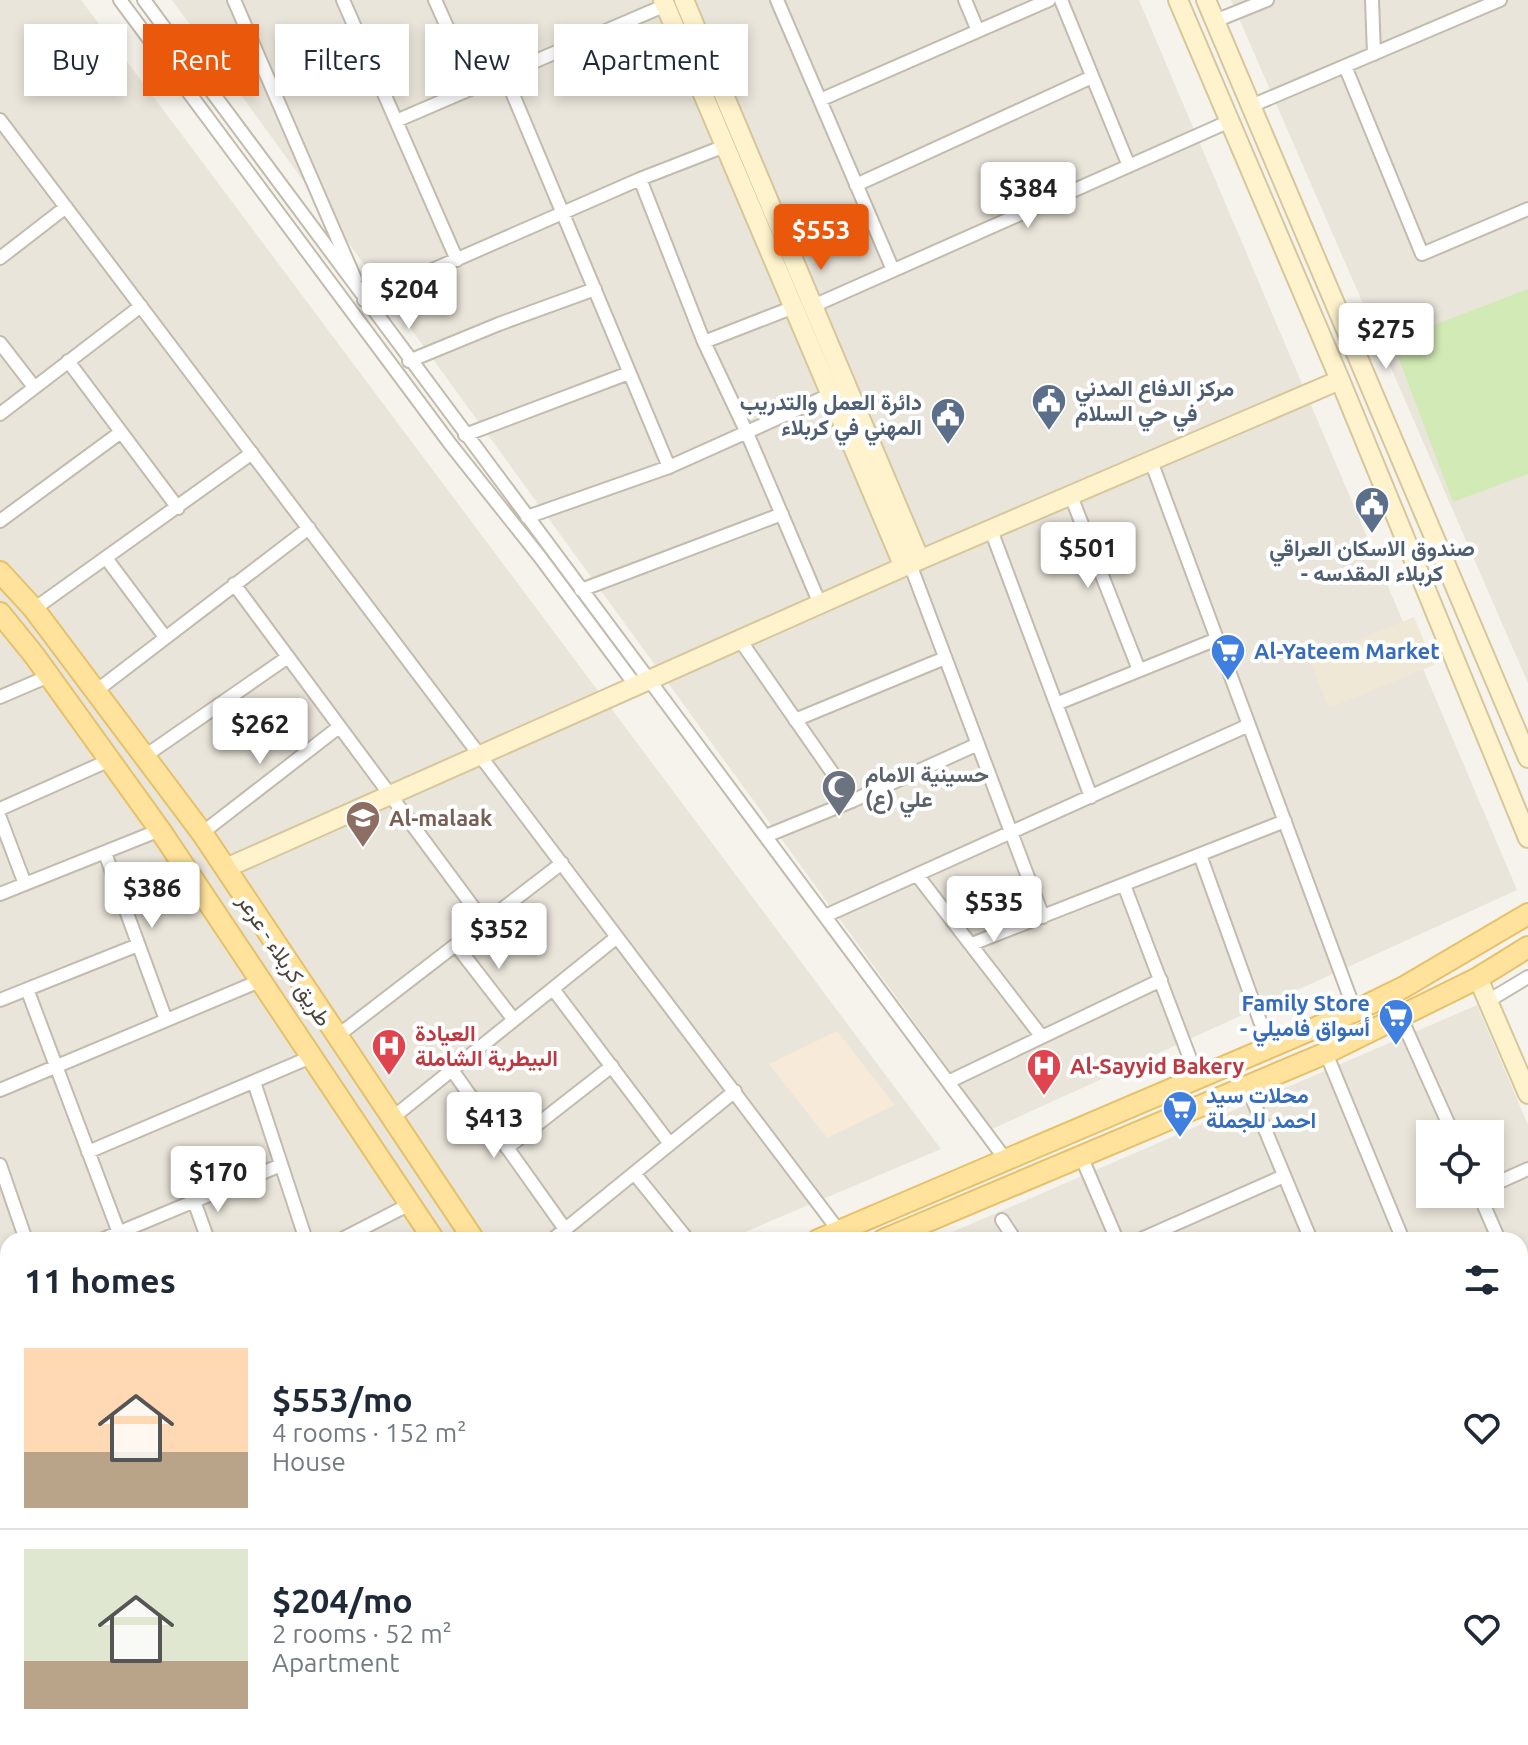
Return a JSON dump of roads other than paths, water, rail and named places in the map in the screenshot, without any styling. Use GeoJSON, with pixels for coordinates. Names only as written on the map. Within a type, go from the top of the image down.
{"type":"FeatureCollection","features":[{"type":"Feature","properties":{"kind":"main road","name":"طريق كربلاء - عرعر"},"geometry":{"type":"LineString","coordinates":[[0,572],[34,609],[202,833],[469,1232]]}},
{"type":"Feature","properties":{"kind":"main road","name":"طريق كربلاء - عرعر"},"geometry":{"type":"LineString","coordinates":[[0,613],[160,830],[429,1232]]}},
{"type":"Feature","properties":{"kind":"main road"},"geometry":{"type":"LineString","coordinates":[[839,1231],[1355,1011],[1404,987],[1528,914]]}},
{"type":"Feature","properties":{"kind":"main road"},"geometry":{"type":"LineString","coordinates":[[902,1232],[1326,1053],[1478,978],[1528,947]]}},
{"type":"Feature","properties":{"kind":"street"},"geometry":{"type":"LineString","coordinates":[[120,0],[451,445],[766,836],[1006,1160]]}},
{"type":"Feature","properties":{"kind":"street"},"geometry":{"type":"LineString","coordinates":[[144,0],[581,590],[643,683]]}},
{"type":"Feature","properties":{"kind":"street"},"geometry":{"type":"LineString","coordinates":[[234,0],[364,300]]}},
{"type":"Feature","properties":{"kind":"street"},"geometry":{"type":"LineString","coordinates":[[343,0],[457,260]]}},
{"type":"Feature","properties":{"kind":"street"},"geometry":{"type":"LineString","coordinates":[[446,24],[436,3],[453,0]]}},
{"type":"Feature","properties":{"kind":"street"},"geometry":{"type":"LineString","coordinates":[[777,0],[893,270]]}},
{"type":"Feature","properties":{"kind":"street"},"geometry":{"type":"LineString","coordinates":[[965,0],[978,31]]}},
{"type":"Feature","properties":{"kind":"street"},"geometry":{"type":"LineString","coordinates":[[820,100],[1049,0]]}},
{"type":"Feature","properties":{"kind":"street"},"geometry":{"type":"LineString","coordinates":[[1061,0],[1129,166]]}},
{"type":"Feature","properties":{"kind":"street"},"geometry":{"type":"LineString","coordinates":[[1178,0],[1340,380],[1526,830]]}},
{"type":"Feature","properties":{"kind":"street"},"geometry":{"type":"LineString","coordinates":[[1206,0],[1528,758]]}},
{"type":"Feature","properties":{"kind":"street"},"geometry":{"type":"LineString","coordinates":[[1215,21],[1267,0]]}},
{"type":"Feature","properties":{"kind":"street"},"geometry":{"type":"LineString","coordinates":[[1372,0],[1374,54]]}},
{"type":"Feature","properties":{"kind":"street"},"geometry":{"type":"LineString","coordinates":[[1251,106],[1500,0]]}},
{"type":"Feature","properties":{"kind":"street"},"geometry":{"type":"LineString","coordinates":[[538,59],[671,2]]}},
{"type":"Feature","properties":{"kind":"street"},"geometry":{"type":"LineString","coordinates":[[671,2],[725,146],[766,220]]}},
{"type":"Feature","properties":{"kind":"street"},"geometry":{"type":"LineString","coordinates":[[671,2],[903,544],[1043,917]]}},
{"type":"Feature","properties":{"kind":"street"},"geometry":{"type":"LineString","coordinates":[[1345,66],[1422,254],[1528,209]]}},
{"type":"Feature","properties":{"kind":"street"},"geometry":{"type":"LineString","coordinates":[[856,185],[1092,77]]}},
{"type":"Feature","properties":{"kind":"street"},"geometry":{"type":"LineString","coordinates":[[396,121],[453,96]]}},
{"type":"Feature","properties":{"kind":"street"},"geometry":{"type":"LineString","coordinates":[[514,96],[669,467]]}},
{"type":"Feature","properties":{"kind":"street"},"geometry":{"type":"LineString","coordinates":[[0,120],[839,1231]]}},
{"type":"Feature","properties":{"kind":"street"},"geometry":{"type":"LineString","coordinates":[[704,342],[803,307],[893,270],[1230,121]]}},
{"type":"Feature","properties":{"kind":"street"},"geometry":{"type":"LineString","coordinates":[[364,300],[640,179],[725,146]]}},
{"type":"Feature","properties":{"kind":"street"},"geometry":{"type":"LineString","coordinates":[[640,179],[704,342],[747,433],[820,604]]}},
{"type":"Feature","properties":{"kind":"street"},"geometry":{"type":"LineString","coordinates":[[0,258],[66,207]]}},
{"type":"Feature","properties":{"kind":"street"},"geometry":{"type":"LineString","coordinates":[[1292,268],[1306,269],[1316,260]]}},
{"type":"Feature","properties":{"kind":"street"},"geometry":{"type":"LineString","coordinates":[[409,361],[595,289]]}},
{"type":"Feature","properties":{"kind":"street"},"geometry":{"type":"LineString","coordinates":[[1307,302],[1318,291],[1330,292]]}},
{"type":"Feature","properties":{"kind":"street"},"geometry":{"type":"LineString","coordinates":[[0,414],[141,306]]}},
{"type":"Feature","properties":{"kind":"street"},"geometry":{"type":"LineString","coordinates":[[0,343],[34,387]]}},
{"type":"Feature","properties":{"kind":"street"},"geometry":{"type":"LineString","coordinates":[[68,361],[178,508]]}},
{"type":"Feature","properties":{"kind":"street"},"geometry":{"type":"LineString","coordinates":[[465,435],[629,373]]}},
{"type":"Feature","properties":{"kind":"street"},"geometry":{"type":"LineString","coordinates":[[226,868],[911,564],[1340,380]]}},
{"type":"Feature","properties":{"kind":"street"},"geometry":{"type":"LineString","coordinates":[[527,517],[669,467],[825,397]]}},
{"type":"Feature","properties":{"kind":"street"},"geometry":{"type":"LineString","coordinates":[[0,521],[121,432]]}},
{"type":"Feature","properties":{"kind":"street"},"geometry":{"type":"LineString","coordinates":[[34,609],[252,453]]}},
{"type":"Feature","properties":{"kind":"street"},"geometry":{"type":"LineString","coordinates":[[1151,461],[1355,1011]]}},
{"type":"Feature","properties":{"kind":"street"},"geometry":{"type":"LineString","coordinates":[[1071,496],[1139,670]]}},
{"type":"Feature","properties":{"kind":"street"},"geometry":{"type":"LineString","coordinates":[[581,590],[782,514]]}},
{"type":"Feature","properties":{"kind":"street"},"geometry":{"type":"LineString","coordinates":[[96,691],[309,528]]}},
{"type":"Feature","properties":{"kind":"street"},"geometry":{"type":"LineString","coordinates":[[991,530],[1091,797]]}},
{"type":"Feature","properties":{"kind":"street"},"geometry":{"type":"LineString","coordinates":[[106,558],[165,637]]}},
{"type":"Feature","properties":{"kind":"street"},"geometry":{"type":"LineString","coordinates":[[234,584],[485,923]]}},
{"type":"Feature","properties":{"kind":"street"},"geometry":{"type":"LineString","coordinates":[[1056,704],[1217,639]]}},
{"type":"Feature","properties":{"kind":"street"},"geometry":{"type":"LineString","coordinates":[[740,640],[852,801]]}},
{"type":"Feature","properties":{"kind":"street"},"geometry":{"type":"LineString","coordinates":[[145,756],[288,657]]}},
{"type":"Feature","properties":{"kind":"street"},"geometry":{"type":"LineString","coordinates":[[795,720],[945,658]]}},
{"type":"Feature","properties":{"kind":"street"},"geometry":{"type":"LineString","coordinates":[[0,697],[49,676]]}},
{"type":"Feature","properties":{"kind":"street"},"geometry":{"type":"LineString","coordinates":[[825,916],[1249,725]]}},
{"type":"Feature","properties":{"kind":"street"},"geometry":{"type":"LineString","coordinates":[[202,833],[339,727]]}},
{"type":"Feature","properties":{"kind":"street"},"geometry":{"type":"LineString","coordinates":[[766,836],[978,744]]}},
{"type":"Feature","properties":{"kind":"street"},"geometry":{"type":"LineString","coordinates":[[0,809],[110,760]]}},
{"type":"Feature","properties":{"kind":"street"},"geometry":{"type":"LineString","coordinates":[[0,818],[25,884]]}},
{"type":"Feature","properties":{"kind":"street"},"geometry":{"type":"LineString","coordinates":[[972,944],[1285,821]]}},
{"type":"Feature","properties":{"kind":"street"},"geometry":{"type":"LineString","coordinates":[[0,894],[160,830]]}},
{"type":"Feature","properties":{"kind":"street"},"geometry":{"type":"LineString","coordinates":[[105,853],[166,1020]]}},
{"type":"Feature","properties":{"kind":"street"},"geometry":{"type":"LineString","coordinates":[[1200,855],[1269,1046]]}},
{"type":"Feature","properties":{"kind":"street"},"geometry":{"type":"LineString","coordinates":[[336,1037],[562,863]]}},
{"type":"Feature","properties":{"kind":"street"},"geometry":{"type":"LineString","coordinates":[[917,875],[1042,1037]]}},
{"type":"Feature","properties":{"kind":"street"},"geometry":{"type":"LineString","coordinates":[[1124,885],[1197,1077]]}},
{"type":"Feature","properties":{"kind":"street"},"geometry":{"type":"LineString","coordinates":[[391,1119],[617,937]]}},
{"type":"Feature","properties":{"kind":"street"},"geometry":{"type":"LineString","coordinates":[[0,1000],[138,945]]}},
{"type":"Feature","properties":{"kind":"street"},"geometry":{"type":"LineString","coordinates":[[456,945],[514,1020]]}},
{"type":"Feature","properties":{"kind":"street"},"geometry":{"type":"LineString","coordinates":[[1488,1001],[1528,977]]}},
{"type":"Feature","properties":{"kind":"street"},"geometry":{"type":"LineString","coordinates":[[1478,978],[1528,1094]]}},
{"type":"Feature","properties":{"kind":"street"},"geometry":{"type":"LineString","coordinates":[[0,1090],[262,980]]}},
{"type":"Feature","properties":{"kind":"street"},"geometry":{"type":"LineString","coordinates":[[948,1082],[1161,980]]}},
{"type":"Feature","properties":{"kind":"street"},"geometry":{"type":"LineString","coordinates":[[27,989],[54,1068],[119,1232]]}},
{"type":"Feature","properties":{"kind":"street"},"geometry":{"type":"LineString","coordinates":[[553,989],[670,1144]]}},
{"type":"Feature","properties":{"kind":"street"},"geometry":{"type":"LineString","coordinates":[[1401,1018],[1447,1120]]}},
{"type":"Feature","properties":{"kind":"street"},"geometry":{"type":"LineString","coordinates":[[1326,1053],[1400,1232]]}},
{"type":"Feature","properties":{"kind":"street"},"geometry":{"type":"LineString","coordinates":[[88,1152],[311,1057]]}},
{"type":"Feature","properties":{"kind":"street"},"geometry":{"type":"LineString","coordinates":[[507,1148],[612,1066]]}},
{"type":"Feature","properties":{"kind":"street"},"geometry":{"type":"LineString","coordinates":[[452,1070],[565,1229]]}},
{"type":"Feature","properties":{"kind":"street"},"geometry":{"type":"LineString","coordinates":[[254,1082],[303,1232]]}},
{"type":"Feature","properties":{"kind":"street"},"geometry":{"type":"LineString","coordinates":[[1247,1086],[1308,1232]]}},
{"type":"Feature","properties":{"kind":"street"},"geometry":{"type":"LineString","coordinates":[[561,1232],[735,1091]]}},
{"type":"Feature","properties":{"kind":"street"},"geometry":{"type":"LineString","coordinates":[[1081,1156],[1114,1232]]}},
{"type":"Feature","properties":{"kind":"street"},"geometry":{"type":"LineString","coordinates":[[0,1165],[5,1194],[22,1232]]}},
{"type":"Feature","properties":{"kind":"street"},"geometry":{"type":"LineString","coordinates":[[121,1232],[281,1165]]}},
{"type":"Feature","properties":{"kind":"street"},"geometry":{"type":"LineString","coordinates":[[1504,1180],[1528,1169]]}},
{"type":"Feature","properties":{"kind":"street"},"geometry":{"type":"LineString","coordinates":[[634,1173],[682,1232]]}},
{"type":"Feature","properties":{"kind":"street"},"geometry":{"type":"LineString","coordinates":[[1157,1232],[1284,1176]]}},
{"type":"Feature","properties":{"kind":"street"},"geometry":{"type":"LineString","coordinates":[[194,1201],[205,1232]]}},
{"type":"Feature","properties":{"kind":"street"},"geometry":{"type":"LineString","coordinates":[[356,1232],[410,1204]]}},
{"type":"Feature","properties":{"kind":"street"},"geometry":{"type":"LineString","coordinates":[[1485,1208],[1496,1232]]}},
{"type":"Feature","properties":{"kind":"street"},"geometry":{"type":"LineString","coordinates":[[1002,1220],[1010,1232]]}},
{"type":"Feature","properties":{"kind":"place","name":"مركز الدفاع المدني في حي السلام"},"geometry":{"type":"Point","coordinates":[1049,432]}},
{"type":"Feature","properties":{"kind":"place","name":"دائرة العمل والتدريب المهني في كربلاء"},"geometry":{"type":"Point","coordinates":[948,446]}},
{"type":"Feature","properties":{"kind":"place","name":"صندوق الاسكان العراقي - كربلاء المقدسه"},"geometry":{"type":"Point","coordinates":[1372,535]}},
{"type":"Feature","properties":{"kind":"place","name":"Al-Yateem Market"},"geometry":{"type":"Point","coordinates":[1228,682]}},
{"type":"Feature","properties":{"kind":"place","name":"حسينية الامام علي (ع)"},"geometry":{"type":"Point","coordinates":[839,818]}},
{"type":"Feature","properties":{"kind":"place","name":"Al-malaak"},"geometry":{"type":"Point","coordinates":[363,849]}},
{"type":"Feature","properties":{"kind":"place","name":"Family Store - أسواق فاميلي"},"geometry":{"type":"Point","coordinates":[1396,1047]}},
{"type":"Feature","properties":{"kind":"place","name":"العيادة البيطرية الشاملة"},"geometry":{"type":"Point","coordinates":[389,1077]}},
{"type":"Feature","properties":{"kind":"place","name":"Al-Sayyid Bakery"},"geometry":{"type":"Point","coordinates":[1044,1097]}},
{"type":"Feature","properties":{"kind":"place","name":"محلات سيد احمد للجملة"},"geometry":{"type":"Point","coordinates":[1180,1139]}}]}
